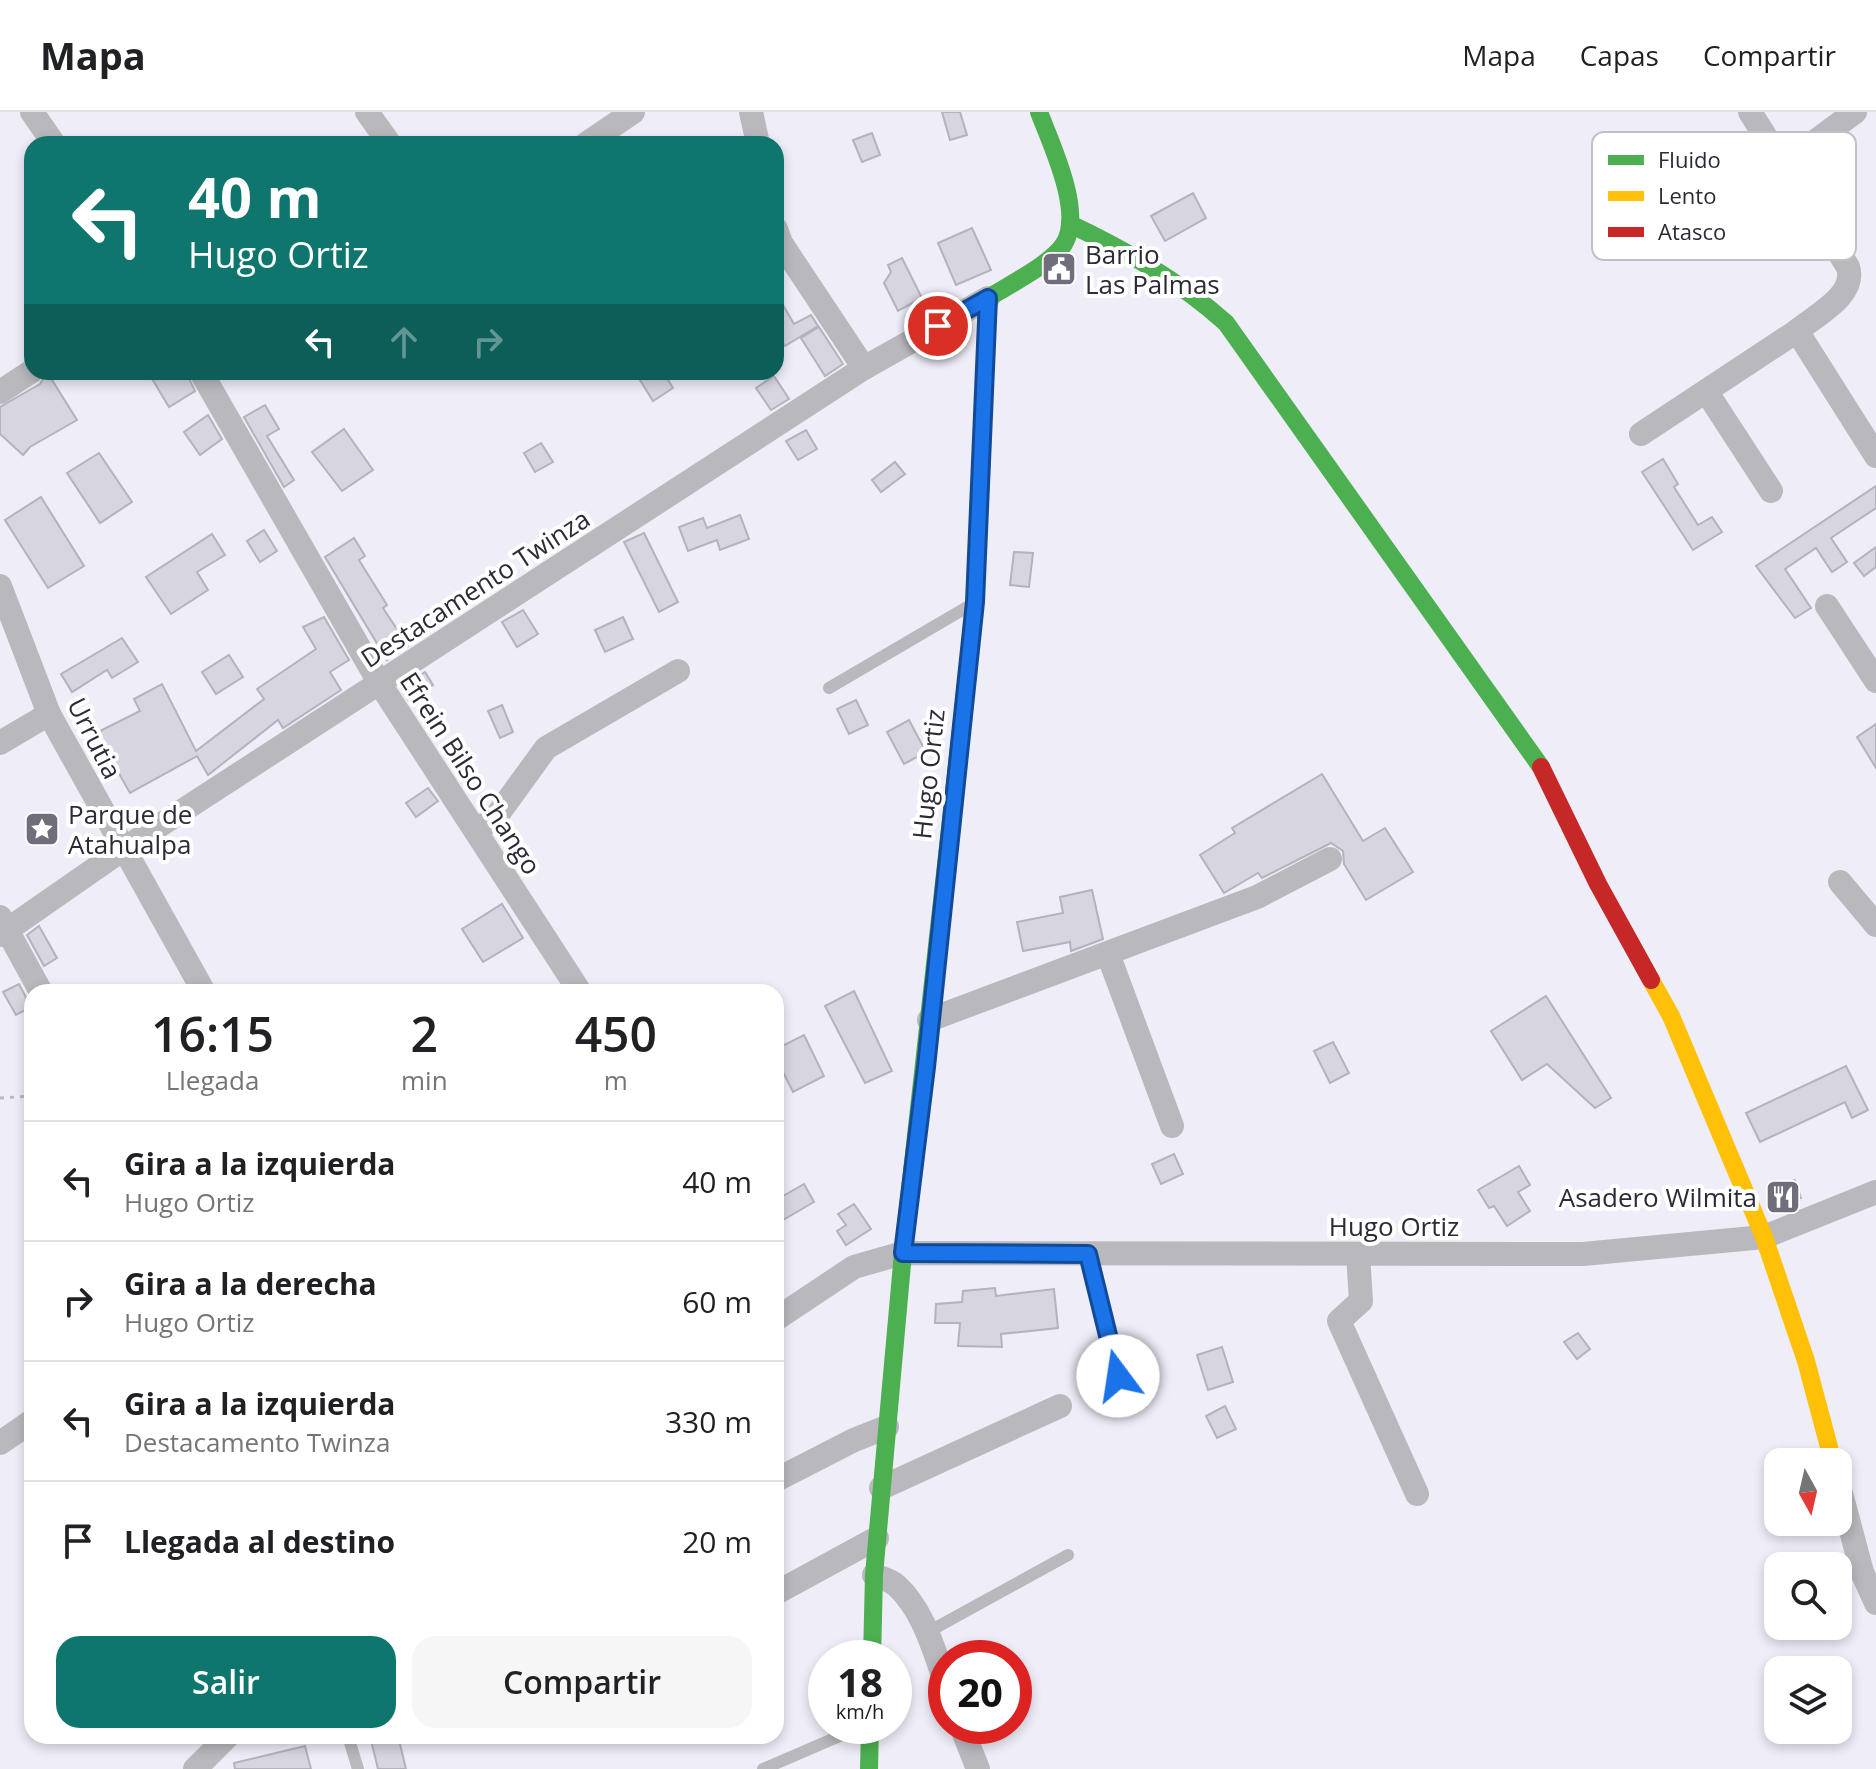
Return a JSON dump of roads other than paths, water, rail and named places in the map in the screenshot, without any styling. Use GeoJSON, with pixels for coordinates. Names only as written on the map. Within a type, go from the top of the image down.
{"type":"FeatureCollection","features":[{"type":"Feature","properties":{"kind":"street"},"geometry":{"type":"LineString","coordinates":[[32,112],[48,136]]}},
{"type":"Feature","properties":{"kind":"street"},"geometry":{"type":"LineString","coordinates":[[367,112],[384,136]]}},
{"type":"Feature","properties":{"kind":"street"},"geometry":{"type":"LineString","coordinates":[[598,136],[633,112]]}},
{"type":"Feature","properties":{"kind":"street"},"geometry":{"type":"LineString","coordinates":[[988,298],[1063,246],[1070,224],[1068,197],[1039,112]]}},
{"type":"Feature","properties":{"kind":"street"},"geometry":{"type":"LineString","coordinates":[[1828,132],[1855,112]]}},
{"type":"Feature","properties":{"kind":"street"},"geometry":{"type":"LineString","coordinates":[[750,113],[756,136]]}},
{"type":"Feature","properties":{"kind":"street"},"geometry":{"type":"LineString","coordinates":[[1070,224],[1133,253],[1202,301],[1226,323],[1535,754],[1598,884],[1671,1016],[1764,1237],[1806,1361],[1829,1448]]}},
{"type":"Feature","properties":{"kind":"street"},"geometry":{"type":"LineString","coordinates":[[784,248],[864,368]]}},
{"type":"Feature","properties":{"kind":"street"},"geometry":{"type":"LineString","coordinates":[[1641,434],[1797,331],[1848,289],[1851,278],[1844,260]]}},
{"type":"Feature","properties":{"kind":"street","name":"Destacamento Twinza"},"geometry":{"type":"LineString","coordinates":[[3,928],[864,368],[988,298]]}},
{"type":"Feature","properties":{"kind":"street","name":"Hugo Ortiz"},"geometry":{"type":"LineString","coordinates":[[903,1253],[926,1067],[975,602],[988,298]]}},
{"type":"Feature","properties":{"kind":"street"},"geometry":{"type":"LineString","coordinates":[[1797,331],[1876,456]]}},
{"type":"Feature","properties":{"kind":"street"},"geometry":{"type":"LineString","coordinates":[[0,392],[24,376]]}},
{"type":"Feature","properties":{"kind":"street","name":"Efrein Bilso Chango"},"geometry":{"type":"LineString","coordinates":[[206,380],[380,684],[575,984]]}},
{"type":"Feature","properties":{"kind":"street"},"geometry":{"type":"LineString","coordinates":[[1706,391],[1771,491]]}},
{"type":"Feature","properties":{"kind":"street","name":"Urrutia"},"geometry":{"type":"LineString","coordinates":[[0,586],[49,714],[199,984]]}},
{"type":"Feature","properties":{"kind":"street"},"geometry":{"type":"LineString","coordinates":[[1827,606],[1876,681]]}},
{"type":"Feature","properties":{"kind":"street"},"geometry":{"type":"LineString","coordinates":[[476,832],[498,814],[546,748],[678,671]]}},
{"type":"Feature","properties":{"kind":"street"},"geometry":{"type":"LineString","coordinates":[[0,743],[49,714]]}},
{"type":"Feature","properties":{"kind":"street"},"geometry":{"type":"LineString","coordinates":[[929,1020],[1257,897],[1330,859]]}},
{"type":"Feature","properties":{"kind":"street"},"geometry":{"type":"LineString","coordinates":[[1840,882],[1876,925]]}},
{"type":"Feature","properties":{"kind":"street"},"geometry":{"type":"LineString","coordinates":[[3,928],[36,984]]}},
{"type":"Feature","properties":{"kind":"street"},"geometry":{"type":"LineString","coordinates":[[1108,954],[1172,1126]]}},
{"type":"Feature","properties":{"kind":"street","name":"Hugo Ortiz"},"geometry":{"type":"LineString","coordinates":[[784,1308],[854,1267],[903,1253],[1583,1254],[1764,1237],[1876,1192]]}},
{"type":"Feature","properties":{"kind":"street"},"geometry":{"type":"LineString","coordinates":[[872,1640],[874,1575],[903,1253]]}},
{"type":"Feature","properties":{"kind":"street"},"geometry":{"type":"LineString","coordinates":[[1358,1254],[1363,1294],[1361,1301],[1339,1321],[1417,1494]]}},
{"type":"Feature","properties":{"kind":"street"},"geometry":{"type":"LineString","coordinates":[[881,1488],[1060,1406]]}},
{"type":"Feature","properties":{"kind":"street"},"geometry":{"type":"LineString","coordinates":[[0,1443],[24,1426]]}},
{"type":"Feature","properties":{"kind":"street"},"geometry":{"type":"LineString","coordinates":[[784,1476],[854,1440],[887,1427]]}},
{"type":"Feature","properties":{"kind":"street"},"geometry":{"type":"LineString","coordinates":[[1852,1534],[1862,1572],[1876,1603]]}},
{"type":"Feature","properties":{"kind":"street"},"geometry":{"type":"LineString","coordinates":[[784,1588],[877,1538]]}},
{"type":"Feature","properties":{"kind":"street"},"geometry":{"type":"LineString","coordinates":[[874,1575],[895,1583],[931,1640]]}},
{"type":"Feature","properties":{"kind":"street"},"geometry":{"type":"LineString","coordinates":[[195,1769],[220,1744]]}},
{"type":"Feature","properties":{"kind":"street"},"geometry":{"type":"LineString","coordinates":[[869,1769],[870,1744]]}},
{"type":"Feature","properties":{"kind":"street"},"geometry":{"type":"LineString","coordinates":[[968,1744],[978,1769]]}},
{"type":"Feature","properties":{"kind":"lane"},"geometry":{"type":"LineString","coordinates":[[829,688],[975,602]]}},
{"type":"Feature","properties":{"kind":"lane"},"geometry":{"type":"LineString","coordinates":[[1088,1254],[1125,1407]]}},
{"type":"Feature","properties":{"kind":"lane"},"geometry":{"type":"LineString","coordinates":[[928,1632],[1068,1555]]}},
{"type":"Feature","properties":{"kind":"lane"},"geometry":{"type":"LineString","coordinates":[[350,1744],[358,1769]]}},
{"type":"Feature","properties":{"kind":"lane"},"geometry":{"type":"LineString","coordinates":[[763,1769],[821,1744]]}},
{"type":"Feature","properties":{"kind":"place","name":"Barrio Las Palmas"},"geometry":{"type":"Point","coordinates":[1059,269]}},
{"type":"Feature","properties":{"kind":"place","name":"Parque de Atahualpa"},"geometry":{"type":"Point","coordinates":[42,829]}},
{"type":"Feature","properties":{"kind":"place","name":"Asadero Wilmita"},"geometry":{"type":"Point","coordinates":[1783,1197]}}]}
